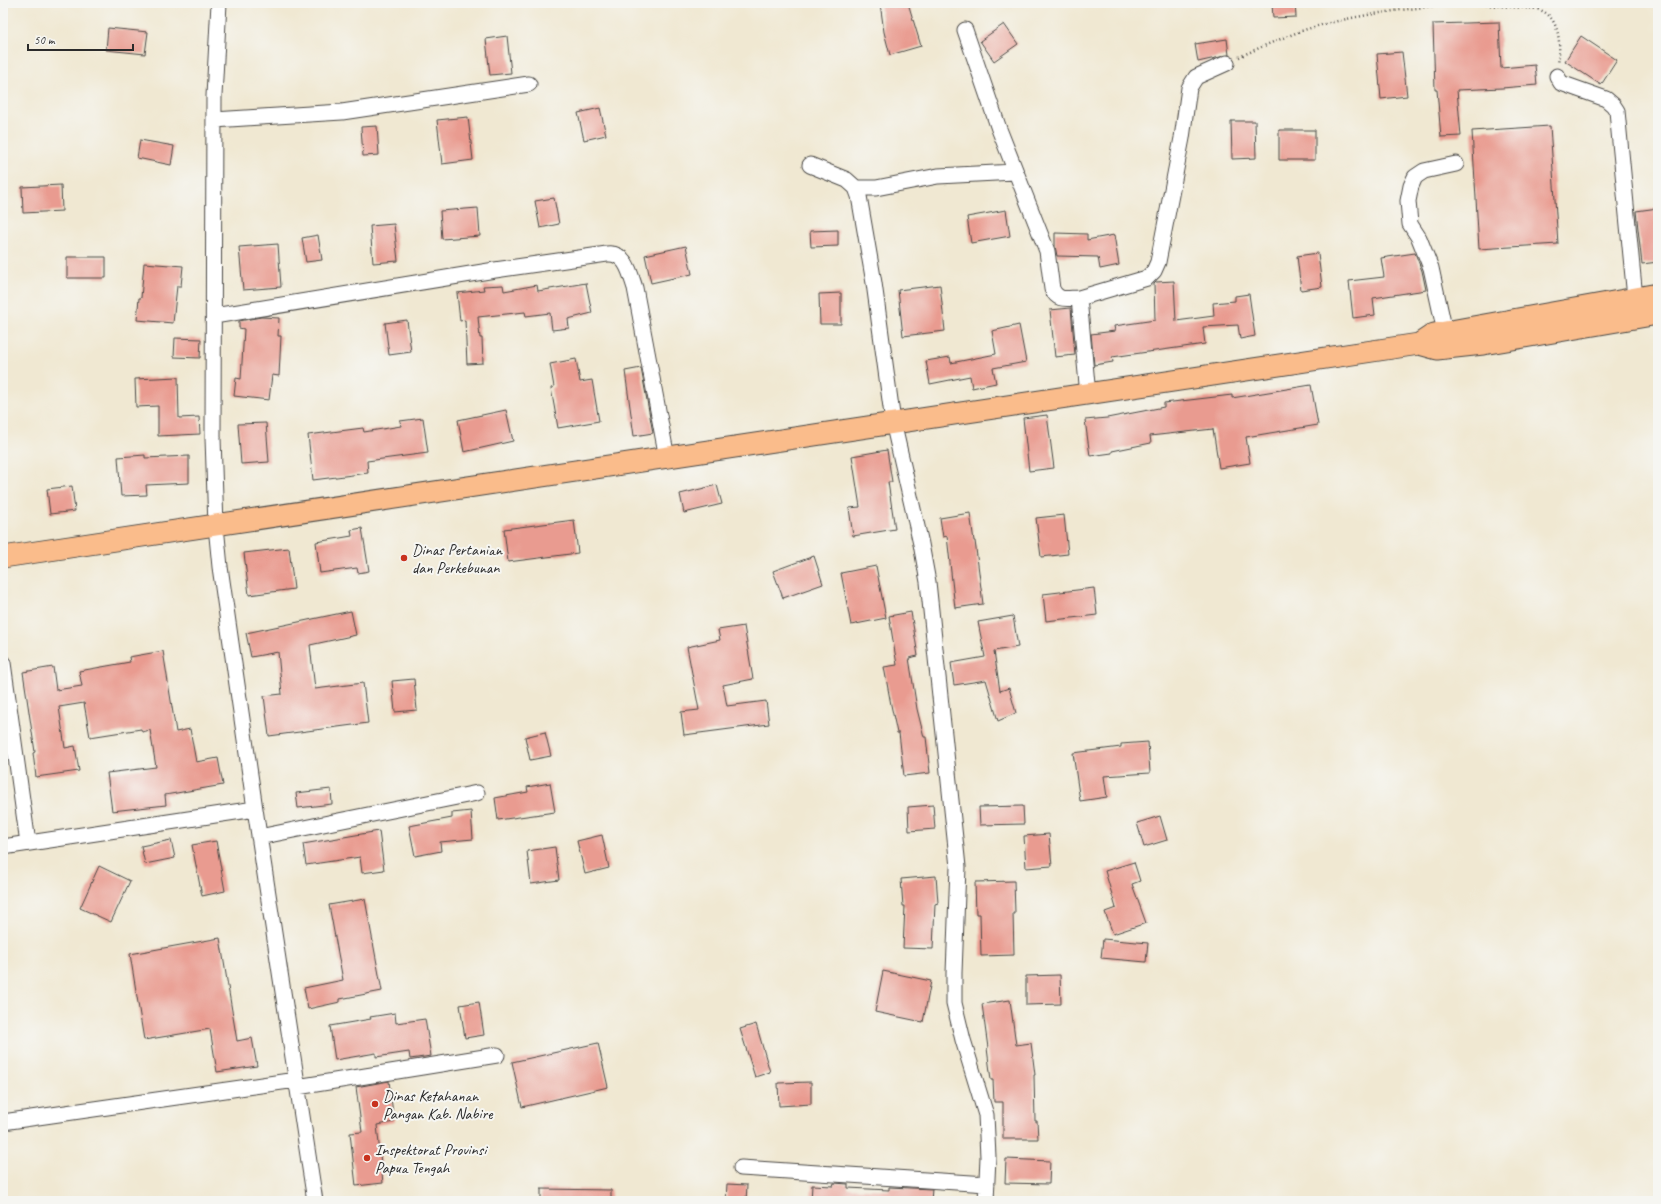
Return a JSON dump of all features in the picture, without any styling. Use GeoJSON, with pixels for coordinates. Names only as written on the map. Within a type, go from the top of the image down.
{"type":"FeatureCollection","features":[{"type":"Feature","properties":{"kind":"highway"},"geometry":{"type":"LineString","coordinates":[[1419,344],[1434,334],[1658,294]]}},
{"type":"Feature","properties":{"kind":"highway"},"geometry":{"type":"LineString","coordinates":[[3,557],[1419,344],[1437,349],[1483,344],[1658,314]]}},
{"type":"Feature","properties":{"kind":"street"},"geometry":{"type":"LineString","coordinates":[[219,3],[215,55],[214,120],[213,438],[216,526],[220,567],[255,809],[315,1201]]}},
{"type":"Feature","properties":{"kind":"street"},"geometry":{"type":"LineString","coordinates":[[965,30],[1015,172],[1048,251],[1052,289],[1060,298],[1079,298],[1147,278],[1154,271],[1158,262],[1181,146],[1189,88],[1196,77],[1227,62]]}},
{"type":"Feature","properties":{"kind":"street"},"geometry":{"type":"LineString","coordinates":[[1557,76],[1558,81],[1609,101],[1617,111],[1635,298]]}},
{"type":"Feature","properties":{"kind":"street"},"geometry":{"type":"LineString","coordinates":[[214,120],[342,112],[529,84]]}},
{"type":"Feature","properties":{"kind":"street"},"geometry":{"type":"LineString","coordinates":[[1445,332],[1431,268],[1419,238],[1410,224],[1408,202],[1411,186],[1415,177],[1424,171],[1456,164]]}},
{"type":"Feature","properties":{"kind":"street"},"geometry":{"type":"LineString","coordinates":[[810,165],[847,180],[856,188],[874,283],[893,422],[921,544],[928,582],[958,867],[954,1003],[963,1040],[986,1115],[986,1201]]}},
{"type":"Feature","properties":{"kind":"street"},"geometry":{"type":"LineString","coordinates":[[856,188],[876,188],[938,176],[1015,172]]}},
{"type":"Feature","properties":{"kind":"street"},"geometry":{"type":"LineString","coordinates":[[214,316],[487,271],[614,253],[624,260],[635,288],[667,458]]}},
{"type":"Feature","properties":{"kind":"street"},"geometry":{"type":"LineString","coordinates":[[1079,298],[1088,395]]}},
{"type":"Feature","properties":{"kind":"street"},"geometry":{"type":"LineString","coordinates":[[3,664],[28,843]]}},
{"type":"Feature","properties":{"kind":"street"},"geometry":{"type":"LineString","coordinates":[[260,837],[477,793]]}},
{"type":"Feature","properties":{"kind":"street"},"geometry":{"type":"LineString","coordinates":[[3,847],[255,809]]}},
{"type":"Feature","properties":{"kind":"street"},"geometry":{"type":"LineString","coordinates":[[3,1122],[497,1055]]}},
{"type":"Feature","properties":{"kind":"street"},"geometry":{"type":"LineString","coordinates":[[741,1168],[987,1184]]}},
{"type":"Feature","properties":{"kind":"path"},"geometry":{"type":"LineString","coordinates":[[1227,62],[1284,37],[1334,23],[1394,11],[1461,3],[1537,9],[1549,14],[1560,44],[1557,76]]}},
{"type":"Feature","properties":{"kind":"building"},"geometry":{"type":"Polygon","coordinates":[[[880,3],[908,3],[921,46],[890,55],[884,32],[880,3]]]}},
{"type":"Feature","properties":{"kind":"building"},"geometry":{"type":"Polygon","coordinates":[[[1272,3],[1295,3],[1296,17],[1273,18],[1272,3]]]}},
{"type":"Feature","properties":{"kind":"building"},"geometry":{"type":"Polygon","coordinates":[[[1499,22],[1501,68],[1535,65],[1537,85],[1457,90],[1461,136],[1441,137],[1437,90],[1435,90],[1433,24],[1499,22]]]}},
{"type":"Feature","properties":{"kind":"building"},"geometry":{"type":"Polygon","coordinates":[[[1004,24],[1018,44],[994,61],[980,41],[1004,24]]]}},
{"type":"Feature","properties":{"kind":"building"},"geometry":{"type":"Polygon","coordinates":[[[108,28],[148,32],[145,54],[106,50],[108,28]]]}},
{"type":"Feature","properties":{"kind":"building"},"geometry":{"type":"Polygon","coordinates":[[[507,36],[511,73],[490,75],[486,39],[507,36]]]}},
{"type":"Feature","properties":{"kind":"building"},"geometry":{"type":"Polygon","coordinates":[[[1581,36],[1617,60],[1601,85],[1565,61],[1581,36]]]}},
{"type":"Feature","properties":{"kind":"building"},"geometry":{"type":"Polygon","coordinates":[[[1227,39],[1229,55],[1198,62],[1195,44],[1227,39]]]}},
{"type":"Feature","properties":{"kind":"building"},"geometry":{"type":"Polygon","coordinates":[[[1402,52],[1407,96],[1381,99],[1377,54],[1402,52]]]}},
{"type":"Feature","properties":{"kind":"building"},"geometry":{"type":"Polygon","coordinates":[[[600,108],[606,135],[584,140],[578,113],[600,108]]]}},
{"type":"Feature","properties":{"kind":"building"},"geometry":{"type":"Polygon","coordinates":[[[468,117],[473,160],[442,164],[437,120],[468,117]]]}},
{"type":"Feature","properties":{"kind":"building"},"geometry":{"type":"Polygon","coordinates":[[[1231,121],[1255,121],[1256,158],[1232,159],[1231,121]]]}},
{"type":"Feature","properties":{"kind":"building"},"geometry":{"type":"Polygon","coordinates":[[[377,126],[379,155],[363,156],[361,127],[377,126]]]}},
{"type":"Feature","properties":{"kind":"building"},"geometry":{"type":"Polygon","coordinates":[[[1550,126],[1558,244],[1479,249],[1472,131],[1550,126]]]}},
{"type":"Feature","properties":{"kind":"building"},"geometry":{"type":"Polygon","coordinates":[[[1279,130],[1315,130],[1315,160],[1279,160],[1279,130]]]}},
{"type":"Feature","properties":{"kind":"building"},"geometry":{"type":"Polygon","coordinates":[[[140,140],[174,146],[171,165],[137,158],[140,140]]]}},
{"type":"Feature","properties":{"kind":"building"},"geometry":{"type":"Polygon","coordinates":[[[61,185],[62,211],[23,213],[22,187],[61,185]]]}},
{"type":"Feature","properties":{"kind":"building"},"geometry":{"type":"Polygon","coordinates":[[[554,198],[559,224],[540,228],[535,201],[554,198]]]}},
{"type":"Feature","properties":{"kind":"building"},"geometry":{"type":"Polygon","coordinates":[[[478,208],[480,236],[442,239],[440,211],[478,208]]]}},
{"type":"Feature","properties":{"kind":"building"},"geometry":{"type":"Polygon","coordinates":[[[1658,208],[1658,262],[1642,264],[1636,211],[1658,208]]]}},
{"type":"Feature","properties":{"kind":"building"},"geometry":{"type":"Polygon","coordinates":[[[1006,210],[1010,236],[971,243],[967,217],[1006,210]]]}},
{"type":"Feature","properties":{"kind":"building"},"geometry":{"type":"Polygon","coordinates":[[[394,224],[398,261],[373,263],[370,226],[394,224]]]}},
{"type":"Feature","properties":{"kind":"building"},"geometry":{"type":"Polygon","coordinates":[[[838,230],[838,246],[811,247],[810,231],[838,230]]]}},
{"type":"Feature","properties":{"kind":"building"},"geometry":{"type":"Polygon","coordinates":[[[1055,233],[1087,234],[1087,240],[1114,235],[1119,265],[1100,269],[1098,257],[1057,256],[1055,233]]]}},
{"type":"Feature","properties":{"kind":"building"},"geometry":{"type":"Polygon","coordinates":[[[318,235],[322,260],[306,262],[302,238],[318,235]]]}},
{"type":"Feature","properties":{"kind":"building"},"geometry":{"type":"Polygon","coordinates":[[[278,244],[281,287],[243,290],[239,247],[278,244]]]}},
{"type":"Feature","properties":{"kind":"building"},"geometry":{"type":"Polygon","coordinates":[[[686,246],[692,274],[651,283],[645,255],[686,246]]]}},
{"type":"Feature","properties":{"kind":"building"},"geometry":{"type":"Polygon","coordinates":[[[1318,253],[1322,287],[1301,290],[1297,256],[1318,253]]]}},
{"type":"Feature","properties":{"kind":"building"},"geometry":{"type":"Polygon","coordinates":[[[1415,253],[1422,271],[1426,290],[1373,298],[1375,315],[1353,318],[1349,281],[1384,277],[1381,258],[1415,253]]]}},
{"type":"Feature","properties":{"kind":"building"},"geometry":{"type":"Polygon","coordinates":[[[67,257],[106,257],[106,278],[67,278],[67,257]]]}},
{"type":"Feature","properties":{"kind":"building"},"geometry":{"type":"Polygon","coordinates":[[[144,263],[183,266],[181,286],[177,286],[173,323],[137,320],[139,298],[141,298],[144,263]]]}},
{"type":"Feature","properties":{"kind":"building"},"geometry":{"type":"Polygon","coordinates":[[[1174,281],[1176,321],[1214,316],[1213,303],[1235,301],[1235,296],[1249,294],[1255,336],[1240,339],[1238,325],[1203,327],[1205,344],[1112,357],[1113,362],[1094,365],[1091,334],[1115,331],[1114,326],[1155,320],[1154,284],[1156,282],[1174,281]]]}},
{"type":"Feature","properties":{"kind":"building"},"geometry":{"type":"Polygon","coordinates":[[[586,283],[592,313],[568,319],[569,328],[552,330],[550,313],[526,316],[525,312],[478,317],[480,338],[482,338],[483,363],[467,364],[465,320],[460,321],[457,293],[484,290],[483,286],[503,285],[504,291],[537,285],[538,291],[586,283]]]}},
{"type":"Feature","properties":{"kind":"building"},"geometry":{"type":"Polygon","coordinates":[[[940,285],[945,331],[903,336],[898,290],[940,285]]]}},
{"type":"Feature","properties":{"kind":"building"},"geometry":{"type":"Polygon","coordinates":[[[841,293],[841,324],[820,324],[819,294],[841,293]]]}},
{"type":"Feature","properties":{"kind":"building"},"geometry":{"type":"Polygon","coordinates":[[[1071,308],[1075,355],[1055,357],[1050,310],[1071,308]]]}},
{"type":"Feature","properties":{"kind":"building"},"geometry":{"type":"Polygon","coordinates":[[[261,317],[279,318],[278,336],[281,336],[279,376],[272,375],[269,400],[234,396],[236,378],[241,379],[244,329],[239,328],[239,321],[261,317]]]}},
{"type":"Feature","properties":{"kind":"building"},"geometry":{"type":"Polygon","coordinates":[[[407,320],[411,352],[389,355],[385,323],[407,320]]]}},
{"type":"Feature","properties":{"kind":"building"},"geometry":{"type":"Polygon","coordinates":[[[1019,325],[1026,362],[993,368],[996,383],[972,388],[970,376],[930,384],[926,361],[950,357],[951,363],[996,354],[992,331],[1019,325]]]}},
{"type":"Feature","properties":{"kind":"building"},"geometry":{"type":"Polygon","coordinates":[[[175,338],[201,339],[200,358],[174,357],[175,338]]]}},
{"type":"Feature","properties":{"kind":"building"},"geometry":{"type":"Polygon","coordinates":[[[576,359],[580,382],[592,380],[599,421],[558,428],[551,388],[554,387],[550,364],[576,359]]]}},
{"type":"Feature","properties":{"kind":"building"},"geometry":{"type":"Polygon","coordinates":[[[641,368],[653,433],[634,436],[625,371],[641,368]]]}},
{"type":"Feature","properties":{"kind":"building"},"geometry":{"type":"Polygon","coordinates":[[[178,377],[179,418],[199,417],[200,434],[158,436],[158,406],[136,407],[135,379],[178,377]]]}},
{"type":"Feature","properties":{"kind":"building"},"geometry":{"type":"Polygon","coordinates":[[[1311,385],[1318,425],[1246,437],[1250,463],[1219,468],[1213,429],[1150,436],[1151,443],[1112,451],[1112,453],[1090,456],[1085,420],[1107,418],[1164,407],[1164,403],[1232,395],[1232,398],[1311,385]]]}},
{"type":"Feature","properties":{"kind":"building"},"geometry":{"type":"Polygon","coordinates":[[[506,410],[513,441],[464,452],[458,420],[506,410]]]}},
{"type":"Feature","properties":{"kind":"building"},"geometry":{"type":"Polygon","coordinates":[[[1047,415],[1054,468],[1029,471],[1023,418],[1047,415]]]}},
{"type":"Feature","properties":{"kind":"building"},"geometry":{"type":"Polygon","coordinates":[[[423,418],[428,453],[367,461],[368,473],[313,480],[308,435],[363,428],[364,432],[401,426],[400,421],[423,418]]]}},
{"type":"Feature","properties":{"kind":"building"},"geometry":{"type":"Polygon","coordinates":[[[266,423],[269,462],[241,464],[238,424],[266,423]]]}},
{"type":"Feature","properties":{"kind":"building"},"geometry":{"type":"Polygon","coordinates":[[[887,450],[892,482],[888,482],[895,529],[853,536],[849,508],[860,507],[852,456],[887,450]]]}},
{"type":"Feature","properties":{"kind":"building"},"geometry":{"type":"Polygon","coordinates":[[[145,455],[145,458],[189,456],[189,483],[146,485],[147,495],[121,496],[118,457],[145,455]]]}},
{"type":"Feature","properties":{"kind":"building"},"geometry":{"type":"Polygon","coordinates":[[[717,485],[722,504],[684,513],[680,494],[717,485]]]}},
{"type":"Feature","properties":{"kind":"building"},"geometry":{"type":"Polygon","coordinates":[[[72,486],[75,511],[50,514],[47,489],[72,486]]]}},
{"type":"Feature","properties":{"kind":"building"},"geometry":{"type":"Polygon","coordinates":[[[970,513],[983,604],[955,608],[947,536],[943,537],[940,518],[970,513]]]}},
{"type":"Feature","properties":{"kind":"building"},"geometry":{"type":"Polygon","coordinates":[[[1064,515],[1068,554],[1041,557],[1036,518],[1064,515]]]}},
{"type":"Feature","properties":{"kind":"building"},"geometry":{"type":"Polygon","coordinates":[[[574,520],[578,553],[508,562],[504,529],[574,520]]]}},
{"type":"Feature","properties":{"kind":"building"},"geometry":{"type":"Polygon","coordinates":[[[362,528],[369,571],[358,573],[357,568],[320,573],[316,542],[352,536],[351,530],[362,528]]]}},
{"type":"Feature","properties":{"kind":"building"},"geometry":{"type":"Polygon","coordinates":[[[289,548],[294,589],[249,595],[244,553],[289,548]]]}},
{"type":"Feature","properties":{"kind":"building"},"geometry":{"type":"Polygon","coordinates":[[[814,556],[823,584],[783,598],[773,571],[814,556]]]}},
{"type":"Feature","properties":{"kind":"building"},"geometry":{"type":"Polygon","coordinates":[[[876,566],[886,618],[851,625],[841,573],[876,566]]]}},
{"type":"Feature","properties":{"kind":"building"},"geometry":{"type":"Polygon","coordinates":[[[1094,588],[1097,615],[1046,621],[1043,594],[1094,588]]]}},
{"type":"Feature","properties":{"kind":"building"},"geometry":{"type":"Polygon","coordinates":[[[351,611],[356,635],[310,645],[315,689],[363,683],[368,723],[269,736],[264,696],[282,694],[278,652],[251,657],[246,633],[351,611]]]}},
{"type":"Feature","properties":{"kind":"building"},"geometry":{"type":"Polygon","coordinates":[[[911,612],[918,656],[909,658],[917,709],[924,737],[926,737],[930,773],[904,776],[899,733],[897,733],[884,667],[897,665],[889,616],[911,612]]]}},
{"type":"Feature","properties":{"kind":"building"},"geometry":{"type":"Polygon","coordinates":[[[1013,616],[1018,647],[994,651],[1000,691],[1009,688],[1016,713],[998,721],[986,680],[954,685],[951,663],[985,657],[978,622],[1013,616]]]}},
{"type":"Feature","properties":{"kind":"building"},"geometry":{"type":"Polygon","coordinates":[[[744,626],[753,679],[723,685],[727,706],[766,701],[769,724],[684,735],[681,712],[699,710],[687,647],[720,640],[718,630],[744,626]]]}},
{"type":"Feature","properties":{"kind":"building"},"geometry":{"type":"Polygon","coordinates":[[[163,651],[176,732],[190,729],[196,762],[218,758],[223,785],[165,795],[166,805],[112,811],[107,773],[156,767],[150,730],[142,732],[141,729],[90,737],[84,703],[59,707],[65,748],[75,746],[79,771],[36,777],[33,753],[35,752],[23,672],[53,667],[56,690],[82,686],[79,671],[130,662],[129,657],[163,651]]]}},
{"type":"Feature","properties":{"kind":"building"},"geometry":{"type":"Polygon","coordinates":[[[414,679],[417,710],[395,712],[392,681],[414,679]]]}},
{"type":"Feature","properties":{"kind":"building"},"geometry":{"type":"Polygon","coordinates":[[[545,732],[551,756],[530,760],[525,737],[545,732]]]}},
{"type":"Feature","properties":{"kind":"building"},"geometry":{"type":"Polygon","coordinates":[[[1148,742],[1150,773],[1104,776],[1107,797],[1080,801],[1073,753],[1121,747],[1121,744],[1148,742]]]}},
{"type":"Feature","properties":{"kind":"building"},"geometry":{"type":"Polygon","coordinates":[[[550,783],[555,812],[498,820],[495,798],[528,792],[527,787],[550,783]]]}},
{"type":"Feature","properties":{"kind":"building"},"geometry":{"type":"Polygon","coordinates":[[[331,789],[332,804],[298,808],[296,793],[331,789]]]}},
{"type":"Feature","properties":{"kind":"building"},"geometry":{"type":"Polygon","coordinates":[[[933,805],[935,829],[909,831],[908,807],[933,805]]]}},
{"type":"Feature","properties":{"kind":"building"},"geometry":{"type":"Polygon","coordinates":[[[1023,806],[1024,824],[980,825],[979,807],[1023,806]]]}},
{"type":"Feature","properties":{"kind":"building"},"geometry":{"type":"Polygon","coordinates":[[[471,811],[473,839],[440,842],[441,851],[415,856],[409,826],[452,818],[452,813],[471,811]]]}},
{"type":"Feature","properties":{"kind":"building"},"geometry":{"type":"Polygon","coordinates":[[[1160,816],[1167,840],[1144,847],[1137,823],[1160,816]]]}},
{"type":"Feature","properties":{"kind":"building"},"geometry":{"type":"Polygon","coordinates":[[[379,831],[384,870],[362,873],[360,857],[306,865],[303,844],[379,831]]]}},
{"type":"Feature","properties":{"kind":"building"},"geometry":{"type":"Polygon","coordinates":[[[1049,834],[1052,866],[1026,868],[1024,836],[1049,834]]]}},
{"type":"Feature","properties":{"kind":"building"},"geometry":{"type":"Polygon","coordinates":[[[602,835],[609,868],[585,874],[577,841],[602,835]]]}},
{"type":"Feature","properties":{"kind":"building"},"geometry":{"type":"Polygon","coordinates":[[[171,840],[175,858],[145,864],[141,846],[171,840]]]}},
{"type":"Feature","properties":{"kind":"building"},"geometry":{"type":"Polygon","coordinates":[[[216,841],[225,891],[202,896],[192,845],[216,841]]]}},
{"type":"Feature","properties":{"kind":"building"},"geometry":{"type":"Polygon","coordinates":[[[555,847],[559,880],[531,884],[527,851],[555,847]]]}},
{"type":"Feature","properties":{"kind":"building"},"geometry":{"type":"Polygon","coordinates":[[[1134,862],[1140,881],[1132,884],[1146,923],[1113,934],[1105,912],[1116,908],[1105,871],[1134,862]]]}},
{"type":"Feature","properties":{"kind":"building"},"geometry":{"type":"Polygon","coordinates":[[[99,866],[130,881],[111,922],[80,908],[99,866]]]}},
{"type":"Feature","properties":{"kind":"building"},"geometry":{"type":"Polygon","coordinates":[[[936,876],[938,903],[935,904],[933,949],[903,948],[905,906],[903,906],[901,879],[936,876]]]}},
{"type":"Feature","properties":{"kind":"building"},"geometry":{"type":"Polygon","coordinates":[[[1014,881],[1014,955],[981,956],[980,914],[976,914],[975,882],[1014,881]]]}},
{"type":"Feature","properties":{"kind":"building"},"geometry":{"type":"Polygon","coordinates":[[[365,899],[382,991],[340,999],[340,1002],[308,1009],[304,988],[343,980],[329,905],[365,899]]]}},
{"type":"Feature","properties":{"kind":"building"},"geometry":{"type":"Polygon","coordinates":[[[220,938],[237,1041],[252,1038],[257,1066],[217,1072],[210,1029],[144,1040],[130,954],[220,938]]]}},
{"type":"Feature","properties":{"kind":"building"},"geometry":{"type":"Polygon","coordinates":[[[1103,939],[1148,943],[1146,962],[1101,958],[1103,939]]]}},
{"type":"Feature","properties":{"kind":"building"},"geometry":{"type":"Polygon","coordinates":[[[883,971],[931,981],[923,1022],[875,1012],[883,971]]]}},
{"type":"Feature","properties":{"kind":"building"},"geometry":{"type":"Polygon","coordinates":[[[1060,975],[1061,1004],[1026,1005],[1026,976],[1060,975]]]}},
{"type":"Feature","properties":{"kind":"building"},"geometry":{"type":"Polygon","coordinates":[[[1010,1000],[1016,1045],[1031,1043],[1035,1075],[1035,1121],[1037,1121],[1038,1139],[1003,1139],[1003,1102],[994,1102],[993,1080],[991,1080],[982,1004],[1010,1000]]]}},
{"type":"Feature","properties":{"kind":"building"},"geometry":{"type":"Polygon","coordinates":[[[479,1002],[484,1035],[465,1038],[460,1005],[479,1002]]]}},
{"type":"Feature","properties":{"kind":"building"},"geometry":{"type":"Polygon","coordinates":[[[395,1013],[396,1023],[425,1019],[431,1056],[410,1059],[409,1052],[376,1057],[376,1053],[335,1060],[330,1026],[395,1013]]]}},
{"type":"Feature","properties":{"kind":"building"},"geometry":{"type":"Polygon","coordinates":[[[756,1024],[770,1072],[755,1077],[740,1029],[756,1024]]]}},
{"type":"Feature","properties":{"kind":"building"},"geometry":{"type":"Polygon","coordinates":[[[598,1043],[608,1087],[522,1107],[512,1062],[598,1043]]]}},
{"type":"Feature","properties":{"kind":"building"},"geometry":{"type":"Polygon","coordinates":[[[389,1081],[394,1122],[377,1125],[383,1183],[356,1186],[350,1133],[362,1132],[356,1087],[389,1081]]]}},
{"type":"Feature","properties":{"kind":"building"},"geometry":{"type":"Polygon","coordinates":[[[811,1082],[811,1104],[779,1106],[778,1083],[811,1082]]]}},
{"type":"Feature","properties":{"kind":"building"},"geometry":{"type":"Polygon","coordinates":[[[1006,1159],[1050,1161],[1049,1184],[1005,1183],[1006,1159]]]}},
{"type":"Feature","properties":{"kind":"building"},"geometry":{"type":"Polygon","coordinates":[[[834,1183],[848,1184],[848,1188],[889,1190],[889,1187],[932,1189],[931,1201],[811,1201],[812,1185],[833,1186],[834,1183]]]}},
{"type":"Feature","properties":{"kind":"building"},"geometry":{"type":"Polygon","coordinates":[[[727,1184],[747,1185],[746,1201],[726,1201],[727,1184]]]}},
{"type":"Feature","properties":{"kind":"building"},"geometry":{"type":"Polygon","coordinates":[[[541,1189],[611,1190],[611,1201],[541,1201],[541,1189]]]}},
{"type":"Feature","properties":{"kind":"place","name":"Dinas Pertanian dan Perkebunan"},"geometry":{"type":"Point","coordinates":[404,558]}},
{"type":"Feature","properties":{"kind":"place","name":"Dinas Ketahanan Pangan Kab. Nabire"},"geometry":{"type":"Point","coordinates":[375,1104]}},
{"type":"Feature","properties":{"kind":"place","name":"Inspektorat Provinsi Papua Tengah"},"geometry":{"type":"Point","coordinates":[367,1158]}}]}
